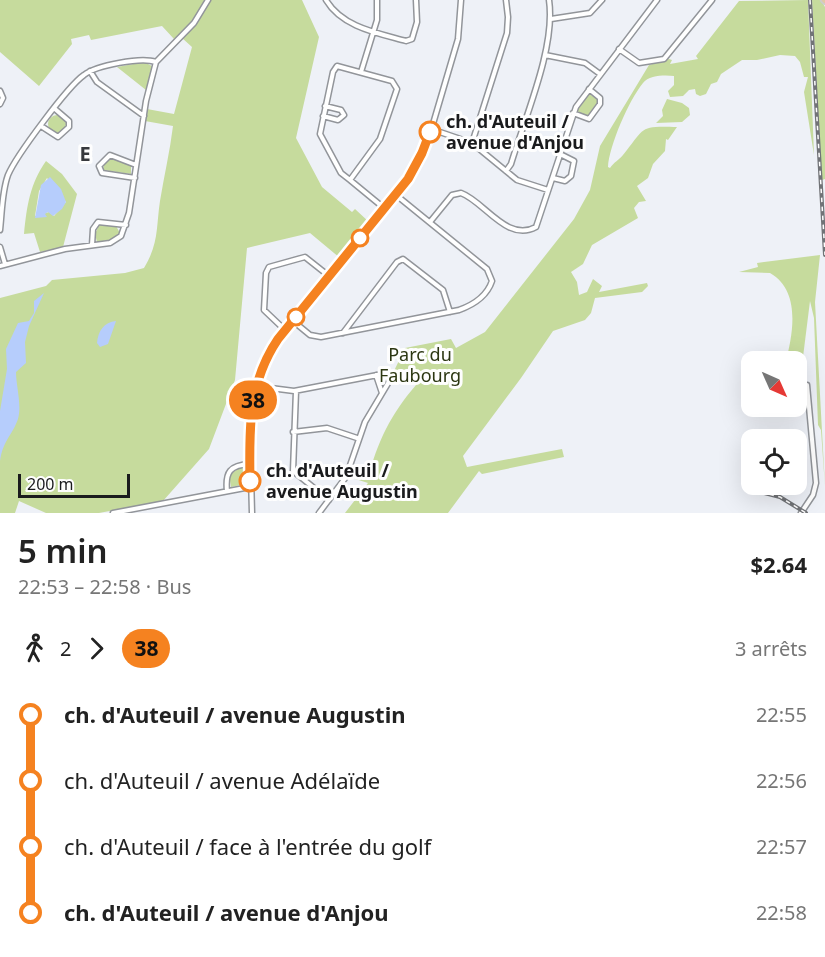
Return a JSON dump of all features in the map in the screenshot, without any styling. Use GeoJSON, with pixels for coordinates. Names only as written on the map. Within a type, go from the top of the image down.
{"type":"FeatureCollection","features":[{"type":"Feature","properties":{"kind":"street"},"geometry":{"type":"LineString","coordinates":[[0,247],[2,265],[57,250],[114,241],[126,225],[144,116],[156,62],[191,26],[208,0]]}},
{"type":"Feature","properties":{"kind":"street"},"geometry":{"type":"LineString","coordinates":[[326,0],[343,19],[406,41],[411,39],[417,22],[416,0]]}},
{"type":"Feature","properties":{"kind":"street"},"geometry":{"type":"LineString","coordinates":[[361,72],[378,16],[377,0]]}},
{"type":"Feature","properties":{"kind":"street"},"geometry":{"type":"LineString","coordinates":[[252,513],[250,464],[255,386],[263,363],[285,330],[396,195],[418,162],[431,129],[458,39],[461,0]]}},
{"type":"Feature","properties":{"kind":"street"},"geometry":{"type":"LineString","coordinates":[[472,143],[507,33],[506,0]]}},
{"type":"Feature","properties":{"kind":"street"},"geometry":{"type":"LineString","coordinates":[[506,171],[511,164],[544,55],[551,19],[549,0]]}},
{"type":"Feature","properties":{"kind":"street"},"geometry":{"type":"LineString","coordinates":[[551,19],[588,13],[602,0]]}},
{"type":"Feature","properties":{"kind":"street"},"geometry":{"type":"LineString","coordinates":[[430,222],[452,195],[461,193],[502,224],[529,230],[538,223],[573,113],[657,0]]}},
{"type":"Feature","properties":{"kind":"street"},"geometry":{"type":"LineString","coordinates":[[619,49],[639,63],[664,59],[712,0]]}},
{"type":"Feature","properties":{"kind":"street"},"geometry":{"type":"LineString","coordinates":[[544,55],[585,63],[600,74]]}},
{"type":"Feature","properties":{"kind":"street"},"geometry":{"type":"LineString","coordinates":[[0,230],[1,207],[10,172],[41,126],[79,79],[90,71],[143,60],[156,62]]}},
{"type":"Feature","properties":{"kind":"street"},"geometry":{"type":"LineString","coordinates":[[350,180],[380,139],[397,88],[392,81],[341,66],[335,68],[325,106],[321,138],[341,172],[350,180],[384,208]]}},
{"type":"Feature","properties":{"kind":"street"},"geometry":{"type":"LineString","coordinates":[[90,71],[97,82],[144,116]]}},
{"type":"Feature","properties":{"kind":"street"},"geometry":{"type":"LineString","coordinates":[[573,113],[586,119],[593,116],[601,99],[589,89]]}},
{"type":"Feature","properties":{"kind":"street"},"geometry":{"type":"LineString","coordinates":[[0,91],[3,98],[0,104]]}},
{"type":"Feature","properties":{"kind":"street"},"geometry":{"type":"LineString","coordinates":[[323,116],[338,120],[344,115],[340,109],[325,106]]}},
{"type":"Feature","properties":{"kind":"street"},"geometry":{"type":"LineString","coordinates":[[41,126],[58,137],[69,127],[69,121],[55,109]]}},
{"type":"Feature","properties":{"kind":"street"},"geometry":{"type":"LineString","coordinates":[[431,129],[472,143],[520,181],[549,190]]}},
{"type":"Feature","properties":{"kind":"street"},"geometry":{"type":"LineString","coordinates":[[553,177],[565,181],[571,176],[574,161],[560,154]]}},
{"type":"Feature","properties":{"kind":"street"},"geometry":{"type":"LineString","coordinates":[[135,178],[102,173],[99,168],[110,155],[136,165]]}},
{"type":"Feature","properties":{"kind":"street"},"geometry":{"type":"LineString","coordinates":[[293,321],[315,337],[343,333],[467,307],[489,288],[491,274],[396,195]]}},
{"type":"Feature","properties":{"kind":"street"},"geometry":{"type":"LineString","coordinates":[[92,245],[93,229],[98,222],[126,225]]}},
{"type":"Feature","properties":{"kind":"street"},"geometry":{"type":"LineString","coordinates":[[285,330],[264,310],[266,275],[269,267],[304,258],[329,276]]}},
{"type":"Feature","properties":{"kind":"street"},"geometry":{"type":"LineString","coordinates":[[343,333],[382,281],[403,259],[443,290],[450,312]]}},
{"type":"Feature","properties":{"kind":"street"},"geometry":{"type":"LineString","coordinates":[[255,386],[296,391],[388,373],[393,375],[357,438],[346,477],[319,513]]}},
{"type":"Feature","properties":{"kind":"street"},"geometry":{"type":"LineString","coordinates":[[376,375],[382,393]]}},
{"type":"Feature","properties":{"kind":"street"},"geometry":{"type":"LineString","coordinates":[[801,513],[813,495],[816,483],[807,385]]}},
{"type":"Feature","properties":{"kind":"street"},"geometry":{"type":"LineString","coordinates":[[296,391],[293,432],[294,473],[329,500]]}},
{"type":"Feature","properties":{"kind":"street"},"geometry":{"type":"LineString","coordinates":[[293,432],[327,428],[357,438]]}},
{"type":"Feature","properties":{"kind":"street"},"geometry":{"type":"LineString","coordinates":[[227,491],[226,479],[230,470],[238,464],[250,464]]}},
{"type":"Feature","properties":{"kind":"street"},"geometry":{"type":"LineString","coordinates":[[113,513],[250,487]]}},
{"type":"Feature","properties":{"kind":"green space"},"geometry":{"type":"Polygon","coordinates":[[[0,0],[206,0],[191,23],[174,39],[162,26],[91,40],[89,35],[71,39],[72,44],[39,86],[0,52],[0,0]]]}},
{"type":"Feature","properties":{"kind":"green space"},"geometry":{"type":"Polygon","coordinates":[[[211,0],[302,0],[319,37],[296,138],[322,187],[352,212],[355,209],[369,222],[340,258],[310,233],[247,248],[235,380],[209,449],[163,501],[99,513],[46,513],[19,501],[15,513],[0,513],[0,298],[46,286],[52,280],[125,273],[144,268],[155,243],[173,126],[145,121],[147,109],[174,114],[192,47],[182,38],[199,20],[211,0]]]}},
{"type":"Feature","properties":{"kind":"green space","name":"Parc du Faubourg"},"geometry":{"type":"Polygon","coordinates":[[[808,0],[814,155],[804,92],[808,77],[804,77],[800,62],[795,56],[780,55],[757,60],[742,60],[721,74],[717,82],[711,84],[706,94],[700,96],[696,94],[695,89],[689,90],[683,96],[670,97],[668,91],[674,85],[674,76],[653,77],[643,83],[632,100],[616,136],[608,167],[610,168],[621,157],[644,130],[655,127],[677,127],[668,140],[666,139],[665,151],[653,164],[648,178],[637,186],[646,201],[639,202],[634,208],[638,218],[592,245],[583,264],[571,272],[577,282],[579,295],[587,292],[593,279],[602,286],[599,292],[647,283],[648,286],[642,292],[595,298],[591,313],[585,320],[553,331],[463,456],[467,467],[562,449],[564,457],[482,474],[479,471],[448,513],[345,513],[368,483],[349,477],[350,474],[368,479],[386,429],[416,385],[396,379],[394,371],[405,348],[451,339],[456,348],[485,332],[574,219],[590,190],[600,146],[649,65],[669,59],[672,60],[670,64],[698,59],[696,56],[739,1],[808,0]]]}},
{"type":"Feature","properties":{"kind":"green space"},"geometry":{"type":"Polygon","coordinates":[[[812,0],[821,0],[825,7],[825,179],[822,180],[812,0]]]}},
{"type":"Feature","properties":{"kind":"green space"},"geometry":{"type":"Polygon","coordinates":[[[144,62],[152,66],[146,90],[117,67],[144,62]]]}},
{"type":"Feature","properties":{"kind":"green space"},"geometry":{"type":"Polygon","coordinates":[[[589,94],[599,100],[587,117],[577,111],[589,94]]]}},
{"type":"Feature","properties":{"kind":"green space"},"geometry":{"type":"Polygon","coordinates":[[[667,99],[682,103],[689,108],[690,115],[682,122],[656,123],[663,116],[662,110],[667,99]]]}},
{"type":"Feature","properties":{"kind":"green space"},"geometry":{"type":"Polygon","coordinates":[[[53,115],[61,115],[66,120],[64,131],[53,133],[48,128],[48,120],[53,115]]]}},
{"type":"Feature","properties":{"kind":"green space"},"geometry":{"type":"Polygon","coordinates":[[[112,158],[131,166],[131,174],[103,170],[104,163],[112,158]]]}},
{"type":"Feature","properties":{"kind":"green space"},"geometry":{"type":"Polygon","coordinates":[[[46,161],[62,174],[77,194],[63,247],[40,252],[34,233],[24,234],[30,195],[36,178],[46,161]],[[47,178],[39,191],[35,216],[49,212],[54,216],[66,202],[47,178]]]}},
{"type":"Feature","properties":{"kind":"green space"},"geometry":{"type":"Polygon","coordinates":[[[100,223],[116,226],[120,233],[110,240],[97,242],[95,234],[100,223]]]}},
{"type":"Feature","properties":{"kind":"green space"},"geometry":{"type":"Polygon","coordinates":[[[820,255],[815,302],[825,487],[821,430],[818,425],[814,318],[810,301],[804,351],[788,351],[792,313],[787,290],[770,273],[739,272],[758,267],[757,263],[820,255]]]}},
{"type":"Feature","properties":{"kind":"green space"},"geometry":{"type":"Polygon","coordinates":[[[241,467],[247,471],[246,484],[231,487],[229,475],[241,467]]]}},
{"type":"Feature","properties":{"kind":"water"},"geometry":{"type":"Polygon","coordinates":[[[50,177],[61,189],[66,202],[62,209],[53,216],[48,212],[45,214],[47,217],[35,218],[41,185],[50,177]]]}},
{"type":"Feature","properties":{"kind":"water"},"geometry":{"type":"Polygon","coordinates":[[[44,293],[29,326],[25,342],[26,363],[16,372],[19,414],[16,425],[3,448],[0,461],[0,411],[7,369],[6,349],[18,323],[29,321],[34,313],[34,301],[44,293]]]}},
{"type":"Feature","properties":{"kind":"water"},"geometry":{"type":"Polygon","coordinates":[[[116,321],[108,344],[100,347],[97,343],[100,331],[108,323],[116,321]]]}},
{"type":"Feature","properties":{"kind":"railway"},"geometry":{"type":"LineString","coordinates":[[810,0],[825,255]]}},
{"type":"Feature","properties":{"kind":"railway"},"geometry":{"type":"LineString","coordinates":[[772,495],[780,497],[806,513]]}},
{"type":"Feature","properties":{"kind":"bus line","name":"38"},"geometry":{"type":"LineString","coordinates":[[250,481],[253,401],[257,377],[263,363],[278,339],[408,179],[418,162],[430,132]]}},
{"type":"Feature","properties":{"kind":"place","name":"ch. d'Auteuil / avenue d'Anjou"},"geometry":{"type":"Point","coordinates":[430,132]}},
{"type":"Feature","properties":{"kind":"place","name":"ch. d'Auteuil / avenue Augustin"},"geometry":{"type":"Point","coordinates":[250,481]}},
{"type":"Feature","properties":{"kind":"district","name":"E"},"geometry":{"type":"Point","coordinates":[85,154]}}]}
